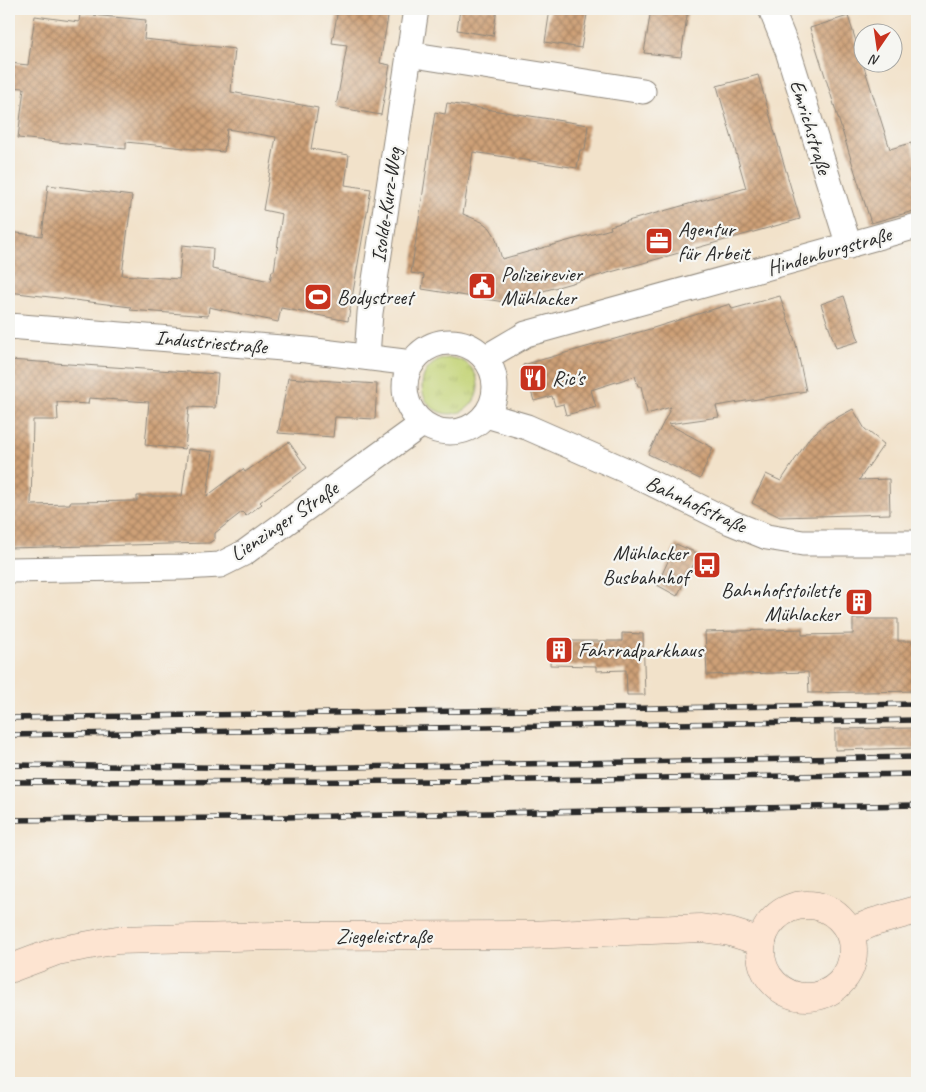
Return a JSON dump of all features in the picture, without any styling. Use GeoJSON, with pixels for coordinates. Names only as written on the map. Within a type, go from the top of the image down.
{"type":"FeatureCollection","features":[{"type":"Feature","properties":{"kind":"street","name":"Isolde-Kurz-Weg"},"geometry":{"type":"LineString","coordinates":[[367,357],[370,314],[416,9]]}},
{"type":"Feature","properties":{"kind":"street","name":"Emrichstraße"},"geometry":{"type":"LineString","coordinates":[[771,9],[788,51],[849,246]]}},
{"type":"Feature","properties":{"kind":"street"},"geometry":{"type":"LineString","coordinates":[[408,54],[643,91]]}},
{"type":"Feature","properties":{"kind":"street","name":"Hindenburgstraße"},"geometry":{"type":"LineString","coordinates":[[485,358],[526,334],[917,226]]}},
{"type":"Feature","properties":{"kind":"street","name":"Industriestraße"},"geometry":{"type":"LineString","coordinates":[[9,326],[307,350],[412,363]]}},
{"type":"Feature","properties":{"kind":"street"},"geometry":{"type":"LineString","coordinates":[[448,342],[462,344],[474,349],[485,358],[495,380],[492,404],[486,415],[476,425],[463,431],[449,433],[435,430],[422,424],[413,414],[407,402],[405,388],[406,375],[412,363],[421,352],[434,345],[448,342]]}},
{"type":"Feature","properties":{"kind":"street","name":"Bahnhofstraße"},"geometry":{"type":"LineString","coordinates":[[486,415],[527,427],[627,471],[730,522],[767,537],[803,543],[917,543]]}},
{"type":"Feature","properties":{"kind":"street","name":"Lienzinger Straße"},"geometry":{"type":"LineString","coordinates":[[9,570],[220,565],[244,553],[279,529],[422,424]]}},
{"type":"Feature","properties":{"kind":"street"},"geometry":{"type":"LineString","coordinates":[[802,905],[817,906],[830,911],[842,920],[850,932],[853,947],[852,962],[846,976],[835,988],[822,995],[806,997],[790,994],[777,985],[767,973],[762,958],[762,942],[768,928],[776,917],[788,909],[802,905]]}},
{"type":"Feature","properties":{"kind":"street"},"geometry":{"type":"LineString","coordinates":[[850,932],[874,922],[917,910]]}},
{"type":"Feature","properties":{"kind":"street","name":"Ziegeleistraße"},"geometry":{"type":"LineString","coordinates":[[9,969],[57,951],[116,940],[274,936],[528,935],[701,928],[730,932],[762,942]]}},
{"type":"Feature","properties":{"kind":"green space"},"geometry":{"type":"Polygon","coordinates":[[[450,358],[461,360],[470,366],[476,375],[478,386],[476,397],[470,406],[461,412],[450,414],[439,412],[430,406],[424,397],[422,386],[424,375],[430,366],[439,360],[450,358]]]}},
{"type":"Feature","properties":{"kind":"building"},"geometry":{"type":"Polygon","coordinates":[[[338,9],[388,17],[380,63],[390,65],[381,115],[336,107],[347,45],[332,43],[338,9]]]}},
{"type":"Feature","properties":{"kind":"building"},"geometry":{"type":"Polygon","coordinates":[[[460,9],[497,9],[493,36],[457,30],[460,9]]]}},
{"type":"Feature","properties":{"kind":"building"},"geometry":{"type":"Polygon","coordinates":[[[550,9],[588,9],[581,48],[545,42],[550,9]]]}},
{"type":"Feature","properties":{"kind":"building"},"geometry":{"type":"Polygon","coordinates":[[[651,9],[688,9],[681,57],[644,53],[651,9]]]}},
{"type":"Feature","properties":{"kind":"building"},"geometry":{"type":"Polygon","coordinates":[[[80,14],[146,20],[144,39],[235,49],[231,92],[318,108],[311,149],[349,155],[345,185],[371,189],[348,321],[281,308],[278,322],[209,307],[208,316],[130,310],[131,307],[9,292],[9,232],[42,236],[48,185],[132,196],[122,275],[179,279],[182,245],[213,248],[212,269],[270,281],[272,271],[274,271],[282,214],[263,210],[276,137],[227,129],[224,152],[126,142],[126,149],[18,138],[24,88],[9,87],[9,63],[28,65],[35,16],[79,22],[80,14]]]}},
{"type":"Feature","properties":{"kind":"building"},"geometry":{"type":"Polygon","coordinates":[[[848,16],[854,35],[854,72],[866,72],[890,149],[911,143],[917,161],[917,210],[871,223],[810,28],[848,16]]]}},
{"type":"Feature","properties":{"kind":"building"},"geometry":{"type":"Polygon","coordinates":[[[758,75],[800,219],[504,302],[422,289],[424,275],[411,273],[435,112],[445,114],[447,103],[588,125],[585,150],[580,150],[577,168],[473,152],[463,214],[482,222],[490,228],[495,236],[502,259],[611,229],[610,226],[746,188],[717,86],[758,75]]]}},
{"type":"Feature","properties":{"kind":"building"},"geometry":{"type":"Polygon","coordinates":[[[780,296],[796,344],[806,391],[716,406],[719,417],[668,424],[713,448],[700,479],[648,454],[671,407],[647,414],[641,386],[638,386],[635,376],[591,390],[596,407],[566,415],[563,404],[555,406],[552,396],[534,401],[523,365],[730,304],[732,309],[780,296]]]}},
{"type":"Feature","properties":{"kind":"building"},"geometry":{"type":"Polygon","coordinates":[[[844,296],[859,341],[836,348],[821,304],[844,296]]]}},
{"type":"Feature","properties":{"kind":"building"},"geometry":{"type":"Polygon","coordinates":[[[9,360],[218,374],[215,408],[189,407],[185,449],[145,445],[149,402],[89,398],[88,404],[57,402],[58,420],[33,420],[31,505],[70,504],[70,502],[137,501],[137,496],[182,496],[188,449],[213,452],[207,496],[243,469],[245,472],[289,442],[307,468],[260,502],[262,504],[246,516],[242,512],[215,533],[215,539],[209,543],[9,548],[9,360]]]}},
{"type":"Feature","properties":{"kind":"building"},"geometry":{"type":"Polygon","coordinates":[[[288,378],[377,384],[375,419],[335,417],[333,437],[278,433],[288,378]]]}},
{"type":"Feature","properties":{"kind":"building"},"geometry":{"type":"Polygon","coordinates":[[[853,409],[865,429],[884,444],[859,480],[889,479],[890,514],[780,517],[752,503],[766,474],[781,481],[810,437],[827,423],[853,409]]]}},
{"type":"Feature","properties":{"kind":"building"},"geometry":{"type":"Polygon","coordinates":[[[676,544],[699,554],[677,596],[657,585],[676,544]]]}},
{"type":"Feature","properties":{"kind":"building"},"geometry":{"type":"Polygon","coordinates":[[[853,619],[898,619],[898,641],[917,641],[917,691],[809,693],[808,672],[707,675],[705,632],[802,629],[802,635],[853,634],[853,619]]]}},
{"type":"Feature","properties":{"kind":"building"},"geometry":{"type":"Polygon","coordinates":[[[622,633],[643,634],[645,695],[627,695],[626,670],[596,671],[596,666],[550,665],[551,641],[622,641],[622,633]]]}},
{"type":"Feature","properties":{"kind":"building"},"geometry":{"type":"Polygon","coordinates":[[[917,728],[917,748],[835,750],[835,729],[917,728]]]}},
{"type":"Feature","properties":{"kind":"railway"},"geometry":{"type":"LineString","coordinates":[[9,718],[917,704]]}},
{"type":"Feature","properties":{"kind":"railway"},"geometry":{"type":"LineString","coordinates":[[9,735],[917,720]]}},
{"type":"Feature","properties":{"kind":"railway"},"geometry":{"type":"LineString","coordinates":[[9,765],[297,768],[917,757]]}},
{"type":"Feature","properties":{"kind":"railway"},"geometry":{"type":"LineString","coordinates":[[9,782],[474,781],[917,774]]}},
{"type":"Feature","properties":{"kind":"railway"},"geometry":{"type":"LineString","coordinates":[[9,820],[230,818],[917,805]]}},
{"type":"Feature","properties":{"kind":"place","name":"Agentur für Arbeit"},"geometry":{"type":"Point","coordinates":[659,241]}},
{"type":"Feature","properties":{"kind":"place","name":"Polizeirevier Mühlacker"},"geometry":{"type":"Point","coordinates":[482,286]}},
{"type":"Feature","properties":{"kind":"place","name":"Bodystreet"},"geometry":{"type":"Point","coordinates":[318,297]}},
{"type":"Feature","properties":{"kind":"place","name":"Ric's"},"geometry":{"type":"Point","coordinates":[533,378]}},
{"type":"Feature","properties":{"kind":"place","name":"Mühlacker Busbahnhof"},"geometry":{"type":"Point","coordinates":[707,565]}},
{"type":"Feature","properties":{"kind":"place","name":"Bahnhofstoilette Mühlacker"},"geometry":{"type":"Point","coordinates":[859,602]}},
{"type":"Feature","properties":{"kind":"place","name":"Fahrradparkhaus"},"geometry":{"type":"Point","coordinates":[559,650]}}]}
